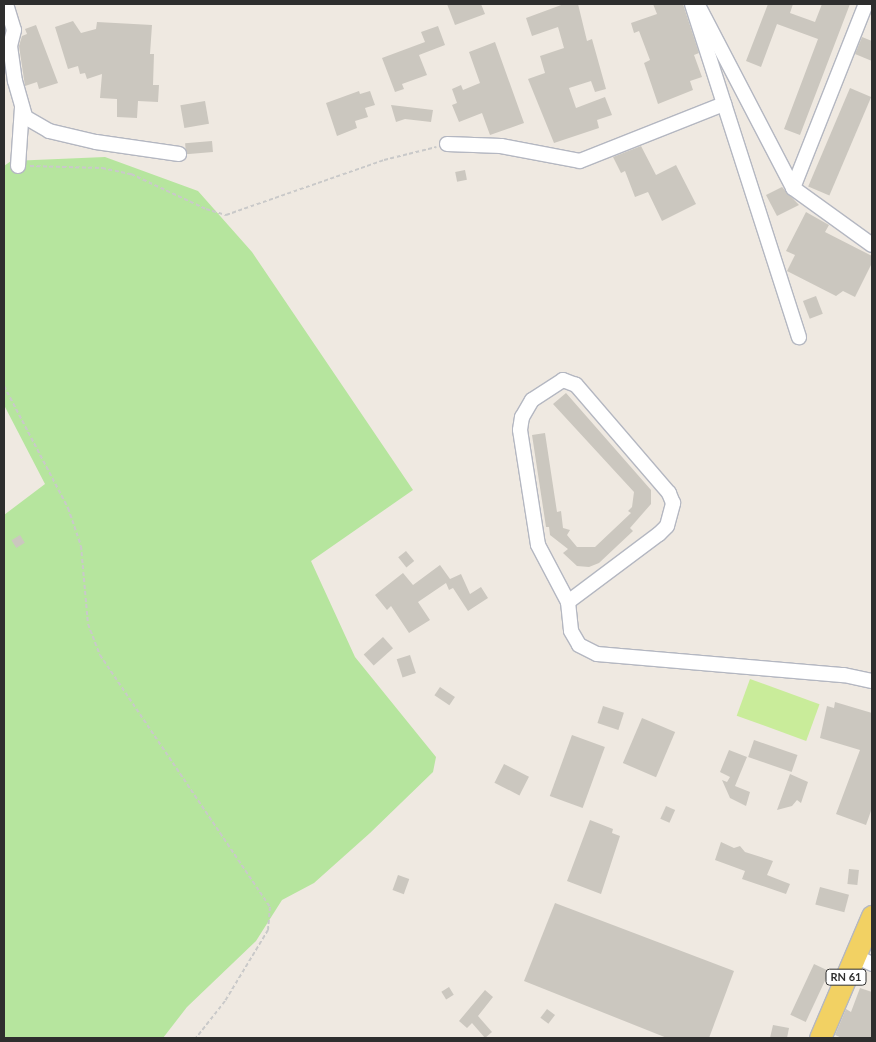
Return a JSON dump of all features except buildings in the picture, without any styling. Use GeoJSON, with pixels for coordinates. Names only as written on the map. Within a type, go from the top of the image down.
{"type":"FeatureCollection","features":[{"type":"Feature","properties":{"kind":"main road","name":"RN 61"},"geometry":{"type":"LineString","coordinates":[[823,1037],[864,960],[872,916]]}},
{"type":"Feature","properties":{"kind":"street"},"geometry":{"type":"LineString","coordinates":[[6,4],[14,30],[10,46],[15,81],[25,117],[49,131],[96,142],[179,154]]}},
{"type":"Feature","properties":{"kind":"street"},"geometry":{"type":"LineString","coordinates":[[692,4],[799,337]]}},
{"type":"Feature","properties":{"kind":"street"},"geometry":{"type":"LineString","coordinates":[[697,4],[793,188],[872,245]]}},
{"type":"Feature","properties":{"kind":"street"},"geometry":{"type":"LineString","coordinates":[[793,188],[866,4]]}},
{"type":"Feature","properties":{"kind":"street"},"geometry":{"type":"LineString","coordinates":[[448,144],[501,146],[580,160],[724,104]]}},
{"type":"Feature","properties":{"kind":"street"},"geometry":{"type":"LineString","coordinates":[[18,166],[22,108]]}},
{"type":"Feature","properties":{"kind":"street"},"geometry":{"type":"LineString","coordinates":[[568,602],[659,534],[667,526],[673,504],[669,493],[576,385],[562,380],[532,400],[522,417],[520,430],[538,545],[568,602],[571,631],[579,645],[597,654],[844,675],[872,681]]}},
{"type":"Feature","properties":{"kind":"path"},"geometry":{"type":"LineString","coordinates":[[18,166],[102,168],[131,174],[206,209],[226,215],[384,160],[448,144]]}},
{"type":"Feature","properties":{"kind":"path"},"geometry":{"type":"LineString","coordinates":[[4,386],[68,508],[81,546],[88,624],[100,654],[270,907],[268,930],[225,1001],[196,1038]]}},
{"type":"Feature","properties":{"kind":"green space"},"geometry":{"type":"Polygon","coordinates":[[[105,157],[198,191],[252,252],[413,490],[311,561],[355,657],[436,757],[433,772],[370,833],[314,883],[282,900],[256,941],[187,1007],[163,1038],[4,1038],[4,515],[45,484],[4,405],[4,166],[11,161],[105,157]]]}},
{"type":"Feature","properties":{"kind":"green space"},"geometry":{"type":"Polygon","coordinates":[[[750,679],[820,704],[806,741],[737,716],[750,679]]]}}]}
